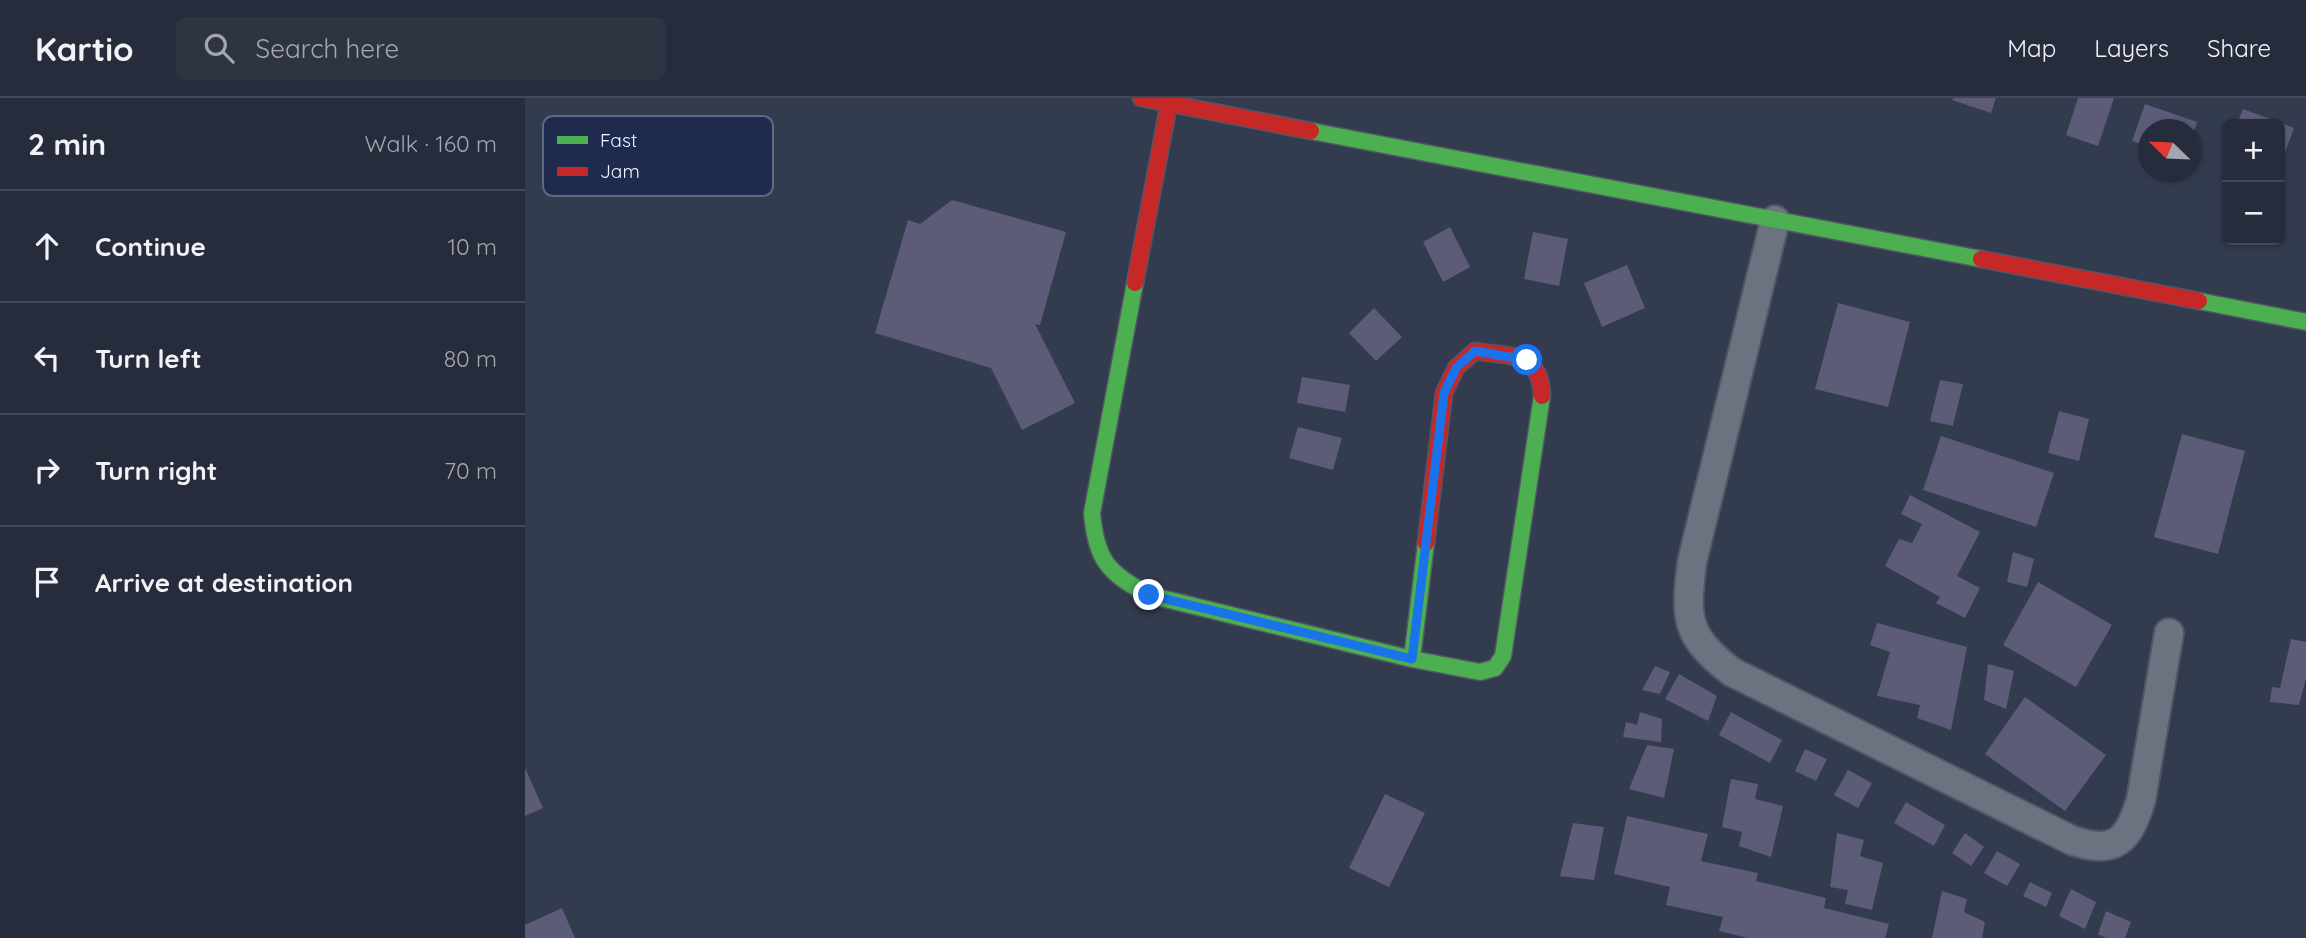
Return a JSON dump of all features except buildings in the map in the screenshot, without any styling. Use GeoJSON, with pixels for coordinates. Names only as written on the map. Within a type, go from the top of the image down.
{"type":"FeatureCollection","features":[{"type":"Feature","properties":{"kind":"street"},"geometry":{"type":"LineString","coordinates":[[1141,98],[1169,103],[1219,105],[1775,220],[2306,322]]}},
{"type":"Feature","properties":{"kind":"street"},"geometry":{"type":"LineString","coordinates":[[1169,103],[1092,513],[1093,541],[1103,562],[1120,580],[1149,595],[1412,659],[1480,672],[1495,668],[1503,656],[1542,393],[1539,373],[1527,360],[1475,351],[1456,368],[1444,393],[1412,659]]}},
{"type":"Feature","properties":{"kind":"street"},"geometry":{"type":"LineString","coordinates":[[1775,220],[1692,562],[1687,599],[1692,630],[1709,654],[1732,672],[2071,840],[2089,846],[2105,847],[2122,839],[2134,823],[2141,800],[2169,633]]}},
{"type":"Feature","properties":{"kind":"traffic: fast"},"geometry":{"type":"LineString","coordinates":[[1311,131],[1981,259]]}},
{"type":"Feature","properties":{"kind":"traffic: fast"},"geometry":{"type":"LineString","coordinates":[[1135,283],[1092,513],[1097,543],[1107,563],[1123,580],[1149,595],[1412,659],[1480,672],[1495,668],[1503,656],[1542,396]]}},
{"type":"Feature","properties":{"kind":"traffic: fast"},"geometry":{"type":"LineString","coordinates":[[2199,301],[2306,322]]}},
{"type":"Feature","properties":{"kind":"traffic: fast"},"geometry":{"type":"LineString","coordinates":[[1412,659],[1426,543]]}},
{"type":"Feature","properties":{"kind":"traffic: jam"},"geometry":{"type":"LineString","coordinates":[[1141,98],[1311,131]]}},
{"type":"Feature","properties":{"kind":"traffic: jam"},"geometry":{"type":"LineString","coordinates":[[1135,283],[1169,103]]}},
{"type":"Feature","properties":{"kind":"traffic: jam"},"geometry":{"type":"LineString","coordinates":[[1981,259],[2199,301]]}},
{"type":"Feature","properties":{"kind":"traffic: jam"},"geometry":{"type":"LineString","coordinates":[[1426,543],[1444,393],[1456,368],[1475,351],[1521,359],[1536,371],[1542,396]]}},
{"type":"Feature","properties":{"kind":"route"},"geometry":{"type":"LineString","coordinates":[[1149,595],[1412,659],[1444,393],[1456,368],[1475,351],[1527,360]]}}]}
